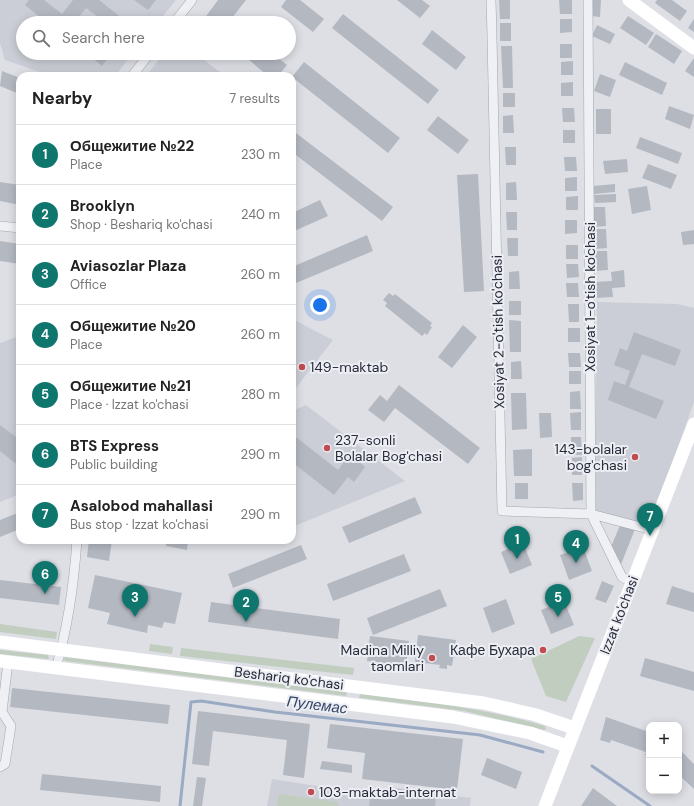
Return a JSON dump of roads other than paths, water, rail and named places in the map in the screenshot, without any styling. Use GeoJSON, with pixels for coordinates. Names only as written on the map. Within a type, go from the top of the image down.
{"type":"FeatureCollection","features":[{"type":"Feature","properties":{"kind":"main road"},"geometry":{"type":"LineString","coordinates":[[629,0],[694,48]]}},
{"type":"Feature","properties":{"kind":"main road","name":"Izzat ko'chasi"},"geometry":{"type":"LineString","coordinates":[[545,806],[574,728],[694,424]]}},
{"type":"Feature","properties":{"kind":"main road","name":"Beshariq ko'chasi"},"geometry":{"type":"LineString","coordinates":[[0,642],[484,703],[536,715],[574,728]]}},
{"type":"Feature","properties":{"kind":"main road","name":"Beshariq ko'chasi"},"geometry":{"type":"LineString","coordinates":[[4,662],[453,717],[524,731],[567,746]]}},
{"type":"Feature","properties":{"kind":"street"},"geometry":{"type":"LineString","coordinates":[[179,16],[192,0]]}},
{"type":"Feature","properties":{"kind":"street","name":"Xosiyat 2-o'tish ko'chasi"},"geometry":{"type":"LineString","coordinates":[[491,0],[496,169],[497,324],[502,511],[591,514],[652,530]]}},
{"type":"Feature","properties":{"kind":"street","name":"Xosiyat 1-o'tish ko'chasi"},"geometry":{"type":"LineString","coordinates":[[588,0],[591,514],[622,578],[631,582]]}},
{"type":"Feature","properties":{"kind":"street"},"geometry":{"type":"LineString","coordinates":[[135,72],[145,60]]}},
{"type":"Feature","properties":{"kind":"street"},"geometry":{"type":"LineString","coordinates":[[0,226],[16,228]]}},
{"type":"Feature","properties":{"kind":"street"},"geometry":{"type":"LineString","coordinates":[[56,668],[61,650],[74,578],[77,544]]}},
{"type":"Feature","properties":{"kind":"street"},"geometry":{"type":"LineString","coordinates":[[0,767],[5,764],[11,726],[2,712],[4,662]]}},
{"type":"Feature","properties":{"kind":"waterway","name":"Пулемас"},"geometry":{"type":"LineString","coordinates":[[180,806],[191,702],[201,701],[275,712],[480,735],[543,752]]}},
{"type":"Feature","properties":{"kind":"waterway","name":"Пулемас"},"geometry":{"type":"LineString","coordinates":[[592,766],[650,806]]}},
{"type":"Feature","properties":{"kind":"place","name":"149-maktab"},"geometry":{"type":"Point","coordinates":[302,367]}},
{"type":"Feature","properties":{"kind":"place","name":"237-sonli Bolalar Bog'chasi"},"geometry":{"type":"Point","coordinates":[327,448]}},
{"type":"Feature","properties":{"kind":"place","name":"143-bolalar bog'chasi"},"geometry":{"type":"Point","coordinates":[635,457]}},
{"type":"Feature","properties":{"kind":"place","name":"Asalobod mahallasi"},"geometry":{"type":"Point","coordinates":[650,536]}},
{"type":"Feature","properties":{"kind":"place","name":"Общежитие №22"},"geometry":{"type":"Point","coordinates":[517,559]}},
{"type":"Feature","properties":{"kind":"place","name":"Общежитие №20"},"geometry":{"type":"Point","coordinates":[576,563]}},
{"type":"Feature","properties":{"kind":"place","name":"BTS Express"},"geometry":{"type":"Point","coordinates":[45,594]}},
{"type":"Feature","properties":{"kind":"place","name":"Aviasozlar Plaza"},"geometry":{"type":"Point","coordinates":[135,617]}},
{"type":"Feature","properties":{"kind":"place","name":"Общежитие №21"},"geometry":{"type":"Point","coordinates":[558,617]}},
{"type":"Feature","properties":{"kind":"place","name":"Brooklyn"},"geometry":{"type":"Point","coordinates":[246,622]}},
{"type":"Feature","properties":{"kind":"place","name":"Кафе Бухара"},"geometry":{"type":"Point","coordinates":[543,650]}},
{"type":"Feature","properties":{"kind":"place","name":"Madina Milliy taomlari"},"geometry":{"type":"Point","coordinates":[432,658]}},
{"type":"Feature","properties":{"kind":"place","name":"103-maktab-internat"},"geometry":{"type":"Point","coordinates":[311,792]}}]}
